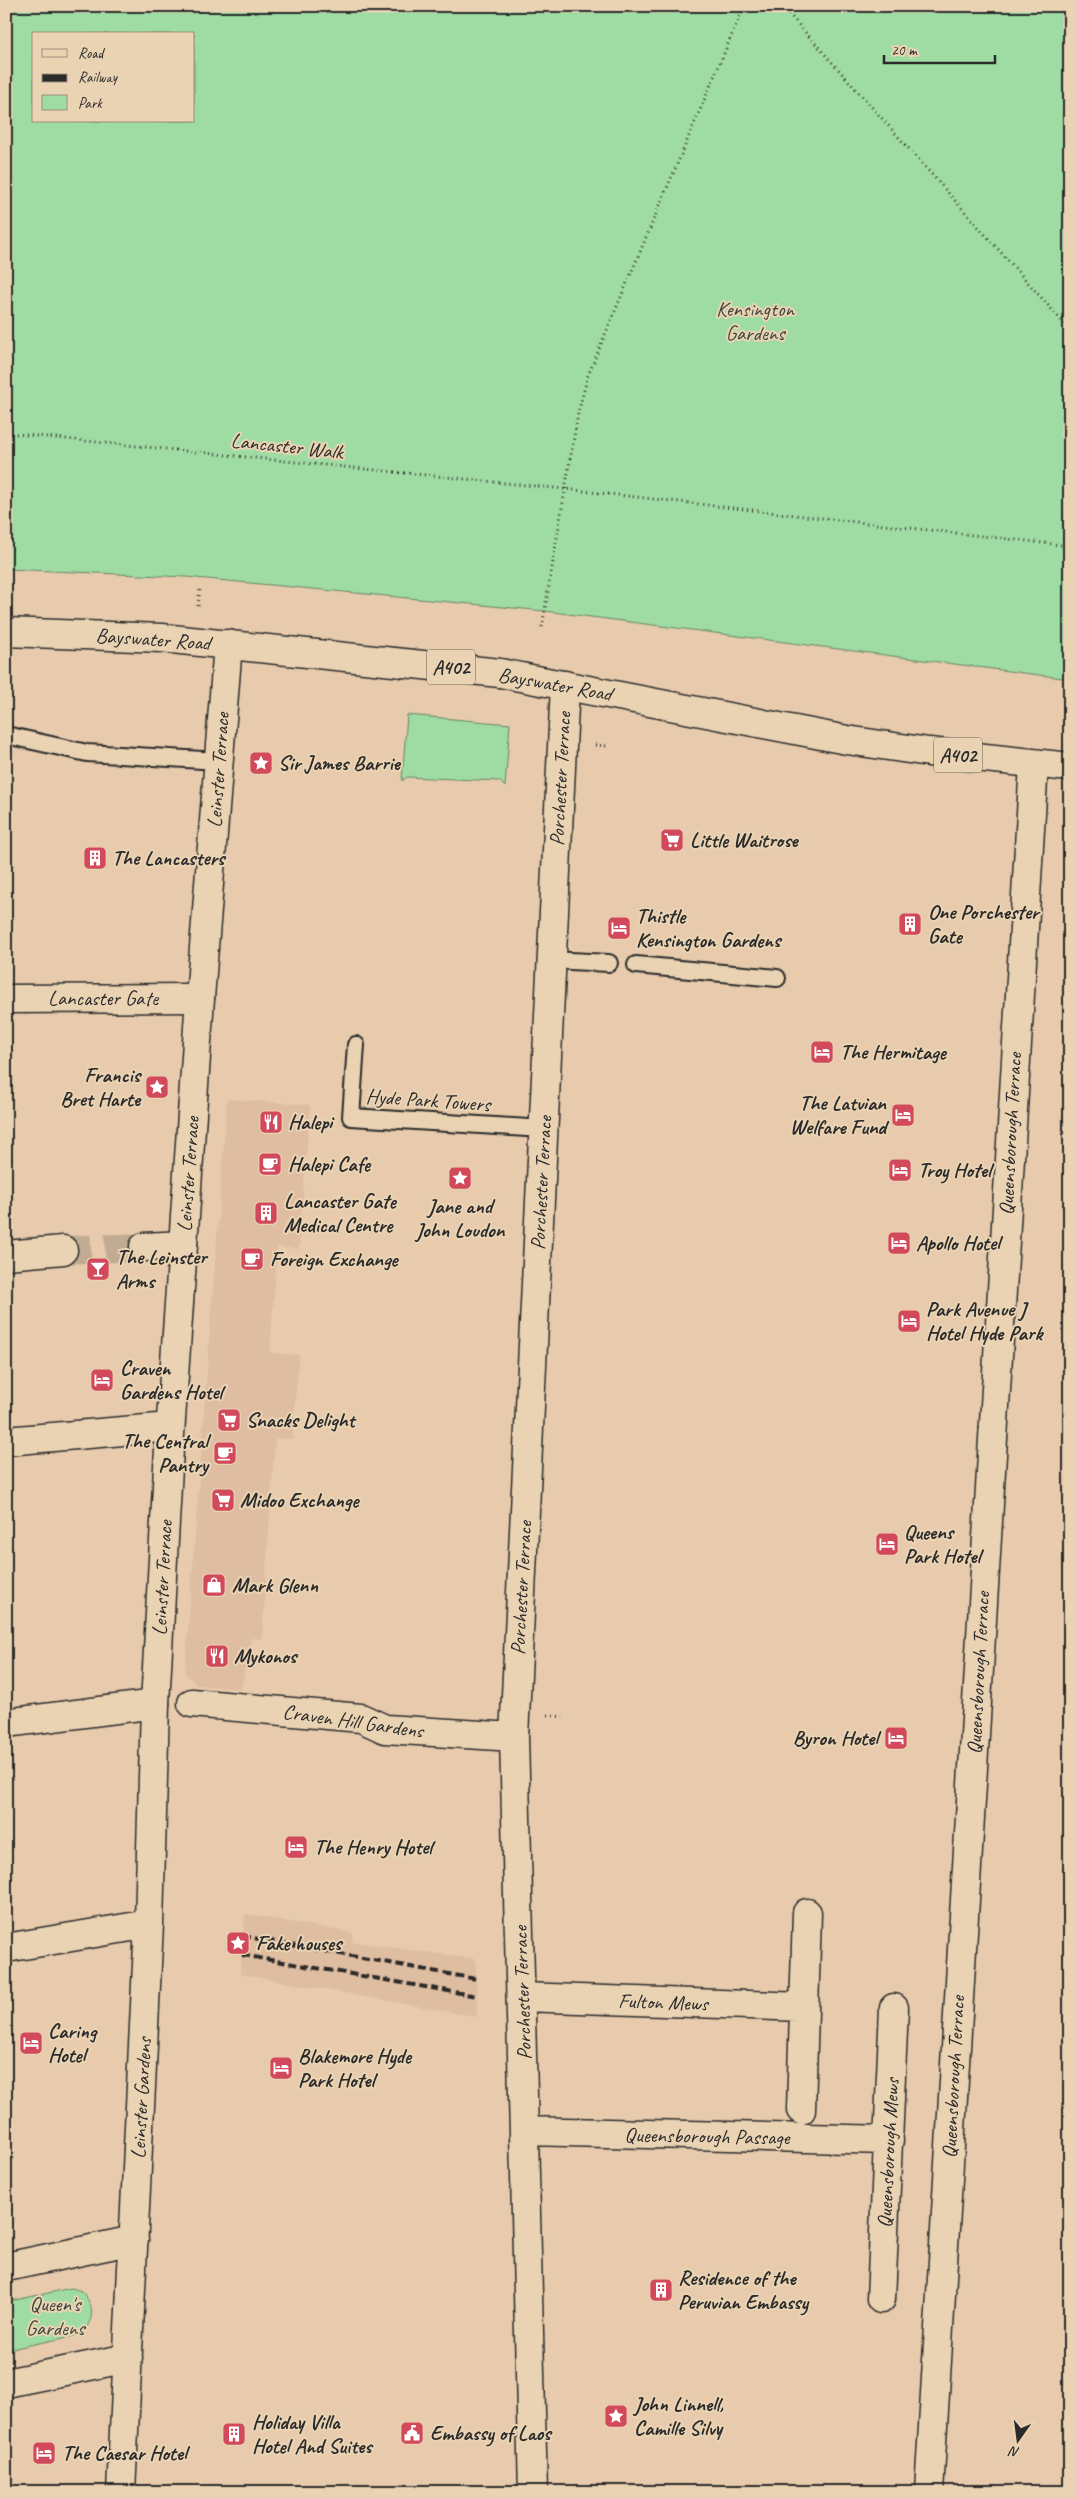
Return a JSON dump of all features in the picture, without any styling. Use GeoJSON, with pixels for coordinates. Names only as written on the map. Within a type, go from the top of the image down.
{"type":"FeatureCollection","features":[{"type":"Feature","properties":{"kind":"street","name":"Bayswater Road"},"geometry":{"type":"LineString","coordinates":[[6,632],[162,638],[439,666],[565,684],[847,740],[929,752],[1070,767]]}},
{"type":"Feature","properties":{"kind":"street","name":"Leinster Terrace"},"geometry":{"type":"LineString","coordinates":[[156,1704],[170,1428],[200,998],[228,644]]}},
{"type":"Feature","properties":{"kind":"street","name":"Porchester Terrace"},"geometry":{"type":"LineString","coordinates":[[533,2492],[514,1737],[565,684]]}},
{"type":"Feature","properties":{"kind":"street","name":"Queensborough Terrace"},"geometry":{"type":"LineString","coordinates":[[929,2492],[1034,764]]}},
{"type":"Feature","properties":{"kind":"street","name":"Lancaster Gate"},"geometry":{"type":"LineString","coordinates":[[6,999],[200,998]]}},
{"type":"Feature","properties":{"kind":"street"},"geometry":{"type":"LineString","coordinates":[[144,1246],[183,1245]]}},
{"type":"Feature","properties":{"kind":"street"},"geometry":{"type":"LineString","coordinates":[[6,1255],[63,1250]]}},
{"type":"Feature","properties":{"kind":"street"},"geometry":{"type":"LineString","coordinates":[[6,1441],[170,1428]]}},
{"type":"Feature","properties":{"kind":"street","name":"Craven Hill Gardens"},"geometry":{"type":"LineString","coordinates":[[192,1703],[361,1718],[385,1729],[514,1737]]}},
{"type":"Feature","properties":{"kind":"street"},"geometry":{"type":"LineString","coordinates":[[6,1723],[156,1704]]}},
{"type":"Feature","properties":{"kind":"street","name":"Leinster Gardens"},"geometry":{"type":"LineString","coordinates":[[121,2492],[150,1924],[156,1704]]}},
{"type":"Feature","properties":{"kind":"street"},"geometry":{"type":"LineString","coordinates":[[800,2110],[807,1913]]}},
{"type":"Feature","properties":{"kind":"street"},"geometry":{"type":"LineString","coordinates":[[6,1948],[150,1924]]}},
{"type":"Feature","properties":{"kind":"street","name":"Fulton Mews"},"geometry":{"type":"LineString","coordinates":[[522,1997],[803,2007]]}},
{"type":"Feature","properties":{"kind":"street","name":"Queensborough Mews"},"geometry":{"type":"LineString","coordinates":[[881,2299],[890,2140],[894,2008]]}},
{"type":"Feature","properties":{"kind":"street","name":"Queensborough Passage"},"geometry":{"type":"LineString","coordinates":[[525,2131],[890,2140]]}},
{"type":"Feature","properties":{"kind":"street"},"geometry":{"type":"LineString","coordinates":[[6,2267],[134,2240]]}},
{"type":"Feature","properties":{"kind":"street"},"geometry":{"type":"LineString","coordinates":[[6,2383],[128,2358]]}},
{"type":"Feature","properties":{"kind":"lane"},"geometry":{"type":"LineString","coordinates":[[6,735],[87,753],[219,760]]}},
{"type":"Feature","properties":{"kind":"lane"},"geometry":{"type":"LineString","coordinates":[[551,960],[609,964]]}},
{"type":"Feature","properties":{"kind":"lane"},"geometry":{"type":"LineString","coordinates":[[636,965],[776,978]]}},
{"type":"Feature","properties":{"kind":"lane","name":"Hyde Park Towers"},"geometry":{"type":"LineString","coordinates":[[356,1046],[352,1117],[544,1129]]}},
{"type":"Feature","properties":{"kind":"path"},"geometry":{"type":"LineString","coordinates":[[542,627],[578,413],[588,375],[744,6]]}},
{"type":"Feature","properties":{"kind":"path"},"geometry":{"type":"LineString","coordinates":[[782,6],[1070,330]]}},
{"type":"Feature","properties":{"kind":"path","name":"Lancaster Walk"},"geometry":{"type":"LineString","coordinates":[[6,433],[565,488],[1070,546]]}},
{"type":"Feature","properties":{"kind":"path"},"geometry":{"type":"LineString","coordinates":[[198,606],[200,588]]}},
{"type":"Feature","properties":{"kind":"path"},"geometry":{"type":"LineString","coordinates":[[594,744],[607,746]]}},
{"type":"Feature","properties":{"kind":"path"},"geometry":{"type":"LineString","coordinates":[[540,1714],[563,1717]]}},
{"type":"Feature","properties":{"kind":"shaded area"},"geometry":{"type":"Polygon","coordinates":[[[227,1099],[310,1105],[299,1249],[277,1247],[270,1353],[299,1355],[292,1439],[275,1438],[262,1639],[251,1638],[241,1689],[197,1685],[185,1673],[227,1099]]]}},
{"type":"Feature","properties":{"kind":"shaded area"},"geometry":{"type":"Polygon","coordinates":[[[245,1914],[353,1933],[352,1942],[476,1959],[477,2017],[240,1974],[245,1914]]]}},
{"type":"Feature","properties":{"kind":"green space","name":"Kensington Gardens"},"geometry":{"type":"Polygon","coordinates":[[[6,6],[1070,6],[1070,679],[545,611],[186,577],[6,569],[6,6]]]}},
{"type":"Feature","properties":{"kind":"green space"},"geometry":{"type":"Polygon","coordinates":[[[407,715],[510,724],[505,787],[500,781],[407,777],[402,781],[407,715]]]}},
{"type":"Feature","properties":{"kind":"green space","name":"Queen's Gardens"},"geometry":{"type":"Polygon","coordinates":[[[72,2288],[81,2291],[91,2308],[92,2314],[84,2330],[78,2335],[6,2350],[6,2302],[72,2288]]]}},
{"type":"Feature","properties":{"kind":"tunnel"},"geometry":{"type":"LineString","coordinates":[[63,1250],[144,1247]]}},
{"type":"Feature","properties":{"kind":"railway"},"geometry":{"type":"LineString","coordinates":[[243,1936],[476,1979]]}},
{"type":"Feature","properties":{"kind":"railway"},"geometry":{"type":"LineString","coordinates":[[242,1955],[477,1996]]}},
{"type":"Feature","properties":{"kind":"place","name":"Sir James Barrie"},"geometry":{"type":"Point","coordinates":[261,763]}},
{"type":"Feature","properties":{"kind":"place","name":"Little Waitrose"},"geometry":{"type":"Point","coordinates":[672,840]}},
{"type":"Feature","properties":{"kind":"place","name":"The Lancasters"},"geometry":{"type":"Point","coordinates":[95,858]}},
{"type":"Feature","properties":{"kind":"place","name":"One Porchester Gate"},"geometry":{"type":"Point","coordinates":[910,924]}},
{"type":"Feature","properties":{"kind":"place","name":"Thistle Kensington Gardens"},"geometry":{"type":"Point","coordinates":[619,928]}},
{"type":"Feature","properties":{"kind":"place","name":"The Hermitage"},"geometry":{"type":"Point","coordinates":[822,1052]}},
{"type":"Feature","properties":{"kind":"place","name":"Francis Bret Harte"},"geometry":{"type":"Point","coordinates":[157,1087]}},
{"type":"Feature","properties":{"kind":"place","name":"The Latvian Welfare Fund"},"geometry":{"type":"Point","coordinates":[903,1115]}},
{"type":"Feature","properties":{"kind":"place","name":"Halepi"},"geometry":{"type":"Point","coordinates":[271,1122]}},
{"type":"Feature","properties":{"kind":"place","name":"Halepi Cafe"},"geometry":{"type":"Point","coordinates":[270,1164]}},
{"type":"Feature","properties":{"kind":"place","name":"Troy Hotel"},"geometry":{"type":"Point","coordinates":[900,1170]}},
{"type":"Feature","properties":{"kind":"place","name":"Jane and John Loudon"},"geometry":{"type":"Point","coordinates":[460,1178]}},
{"type":"Feature","properties":{"kind":"place","name":"Lancaster Gate Medical Centre"},"geometry":{"type":"Point","coordinates":[266,1213]}},
{"type":"Feature","properties":{"kind":"place","name":"Apollo Hotel"},"geometry":{"type":"Point","coordinates":[899,1243]}},
{"type":"Feature","properties":{"kind":"place","name":"Foreign Exchange"},"geometry":{"type":"Point","coordinates":[252,1259]}},
{"type":"Feature","properties":{"kind":"place","name":"The Leinster Arms"},"geometry":{"type":"Point","coordinates":[98,1269]}},
{"type":"Feature","properties":{"kind":"place","name":"Park Avenue J Hotel Hyde Park"},"geometry":{"type":"Point","coordinates":[909,1321]}},
{"type":"Feature","properties":{"kind":"place","name":"Craven Gardens Hotel"},"geometry":{"type":"Point","coordinates":[102,1380]}},
{"type":"Feature","properties":{"kind":"place","name":"Snacks Delight"},"geometry":{"type":"Point","coordinates":[229,1420]}},
{"type":"Feature","properties":{"kind":"place","name":"The Central Pantry"},"geometry":{"type":"Point","coordinates":[225,1453]}},
{"type":"Feature","properties":{"kind":"place","name":"Midoo Exchange"},"geometry":{"type":"Point","coordinates":[223,1500]}},
{"type":"Feature","properties":{"kind":"place","name":"Queens Park Hotel"},"geometry":{"type":"Point","coordinates":[887,1544]}},
{"type":"Feature","properties":{"kind":"place","name":"Mark Glenn"},"geometry":{"type":"Point","coordinates":[214,1585]}},
{"type":"Feature","properties":{"kind":"place","name":"Mykonos"},"geometry":{"type":"Point","coordinates":[217,1656]}},
{"type":"Feature","properties":{"kind":"place","name":"Byron Hotel"},"geometry":{"type":"Point","coordinates":[896,1738]}},
{"type":"Feature","properties":{"kind":"place","name":"The Henry Hotel"},"geometry":{"type":"Point","coordinates":[296,1847]}},
{"type":"Feature","properties":{"kind":"place","name":"Fake houses"},"geometry":{"type":"Point","coordinates":[238,1943]}},
{"type":"Feature","properties":{"kind":"place","name":"Caring Hotel"},"geometry":{"type":"Point","coordinates":[31,2043]}},
{"type":"Feature","properties":{"kind":"place","name":"Blakemore Hyde Park Hotel"},"geometry":{"type":"Point","coordinates":[281,2068]}},
{"type":"Feature","properties":{"kind":"place","name":"Residence of the Peruvian Embassy"},"geometry":{"type":"Point","coordinates":[661,2290]}},
{"type":"Feature","properties":{"kind":"place","name":"John Linnell, Camille Silvy"},"geometry":{"type":"Point","coordinates":[616,2416]}},
{"type":"Feature","properties":{"kind":"place","name":"Embassy of Laos"},"geometry":{"type":"Point","coordinates":[412,2433]}},
{"type":"Feature","properties":{"kind":"place","name":"Holiday Villa Hotel And Suites"},"geometry":{"type":"Point","coordinates":[234,2434]}},
{"type":"Feature","properties":{"kind":"place","name":"The Caesar Hotel"},"geometry":{"type":"Point","coordinates":[44,2453]}}]}
